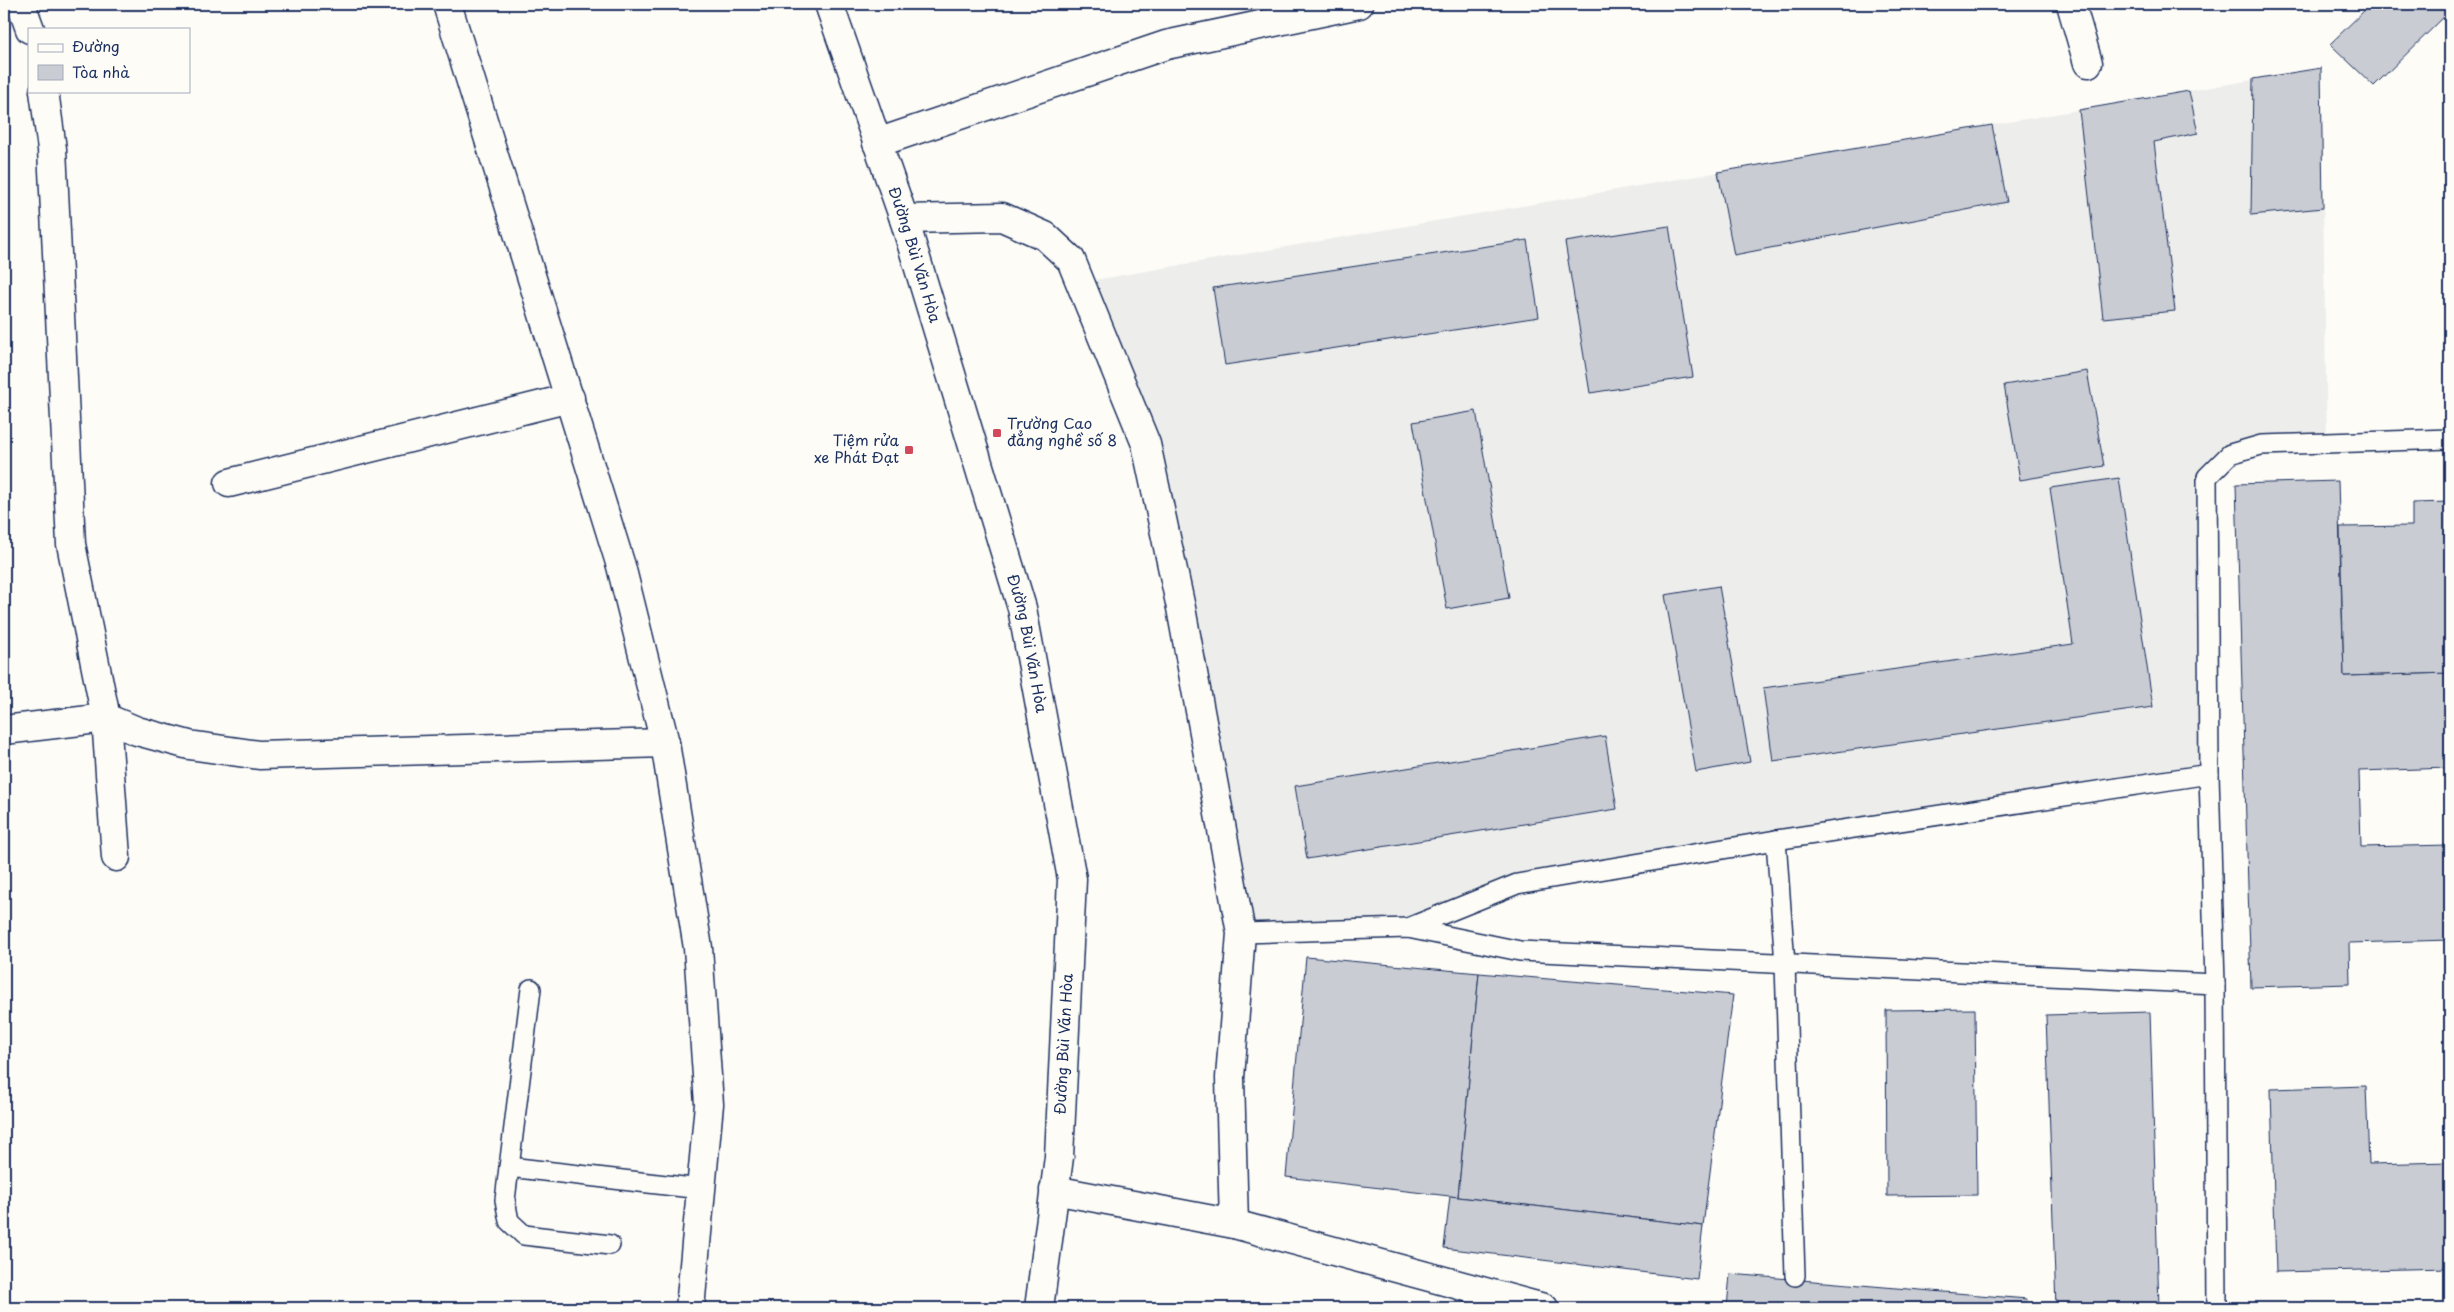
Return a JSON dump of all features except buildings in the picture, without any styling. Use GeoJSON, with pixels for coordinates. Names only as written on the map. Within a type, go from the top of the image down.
{"type":"FeatureCollection","features":[{"type":"Feature","properties":{"kind":"street"},"geometry":{"type":"LineString","coordinates":[[21,4],[30,28]]}},
{"type":"Feature","properties":{"kind":"street"},"geometry":{"type":"LineString","coordinates":[[446,4],[621,566],[665,743],[698,948],[709,1104],[690,1308]]}},
{"type":"Feature","properties":{"kind":"street","name":"Đường Bùi Văn Hòa"},"geometry":{"type":"LineString","coordinates":[[829,4],[904,219],[1022,608],[1072,879],[1059,1157],[1039,1308]]}},
{"type":"Feature","properties":{"kind":"street"},"geometry":{"type":"LineString","coordinates":[[877,143],[1166,44],[1359,4]]}},
{"type":"Feature","properties":{"kind":"street"},"geometry":{"type":"LineString","coordinates":[[2071,4],[2088,64]]}},
{"type":"Feature","properties":{"kind":"street"},"geometry":{"type":"LineString","coordinates":[[44,92],[52,149],[71,544],[106,718],[116,857]]}},
{"type":"Feature","properties":{"kind":"street"},"geometry":{"type":"LineString","coordinates":[[904,219],[1002,216],[1045,236],[1071,260],[1146,444],[1182,608],[1241,933],[1230,1078],[1234,1224]]}},
{"type":"Feature","properties":{"kind":"street"},"geometry":{"type":"LineString","coordinates":[[229,483],[570,398]]}},
{"type":"Feature","properties":{"kind":"street"},"geometry":{"type":"LineString","coordinates":[[4,730],[106,718],[137,731],[189,745],[259,755],[665,743]]}},
{"type":"Feature","properties":{"kind":"street"},"geometry":{"type":"LineString","coordinates":[[1054,1190],[1234,1224],[1544,1308]]}},
{"type":"Feature","properties":{"kind":"lane"},"geometry":{"type":"LineString","coordinates":[[2217,1308],[2215,984],[2209,774],[2206,477],[2230,454],[2261,445],[2450,439]]}},
{"type":"Feature","properties":{"kind":"lane"},"geometry":{"type":"LineString","coordinates":[[1408,928],[1517,884],[1776,840],[2209,774]]}},
{"type":"Feature","properties":{"kind":"lane"},"geometry":{"type":"LineString","coordinates":[[1776,840],[1784,964],[1794,1276]]}},
{"type":"Feature","properties":{"kind":"lane"},"geometry":{"type":"LineString","coordinates":[[1241,933],[1408,928],[1520,951],[2215,984]]}},
{"type":"Feature","properties":{"kind":"lane"},"geometry":{"type":"LineString","coordinates":[[531,989],[505,1200],[510,1221],[524,1235],[610,1245]]}},
{"type":"Feature","properties":{"kind":"lane"},"geometry":{"type":"LineString","coordinates":[[509,1167],[701,1189]]}},
{"type":"Feature","properties":{"kind":"shaded area"},"geometry":{"type":"Polygon","coordinates":[[[2321,68],[2327,442],[2261,445],[2207,477],[2209,774],[1517,884],[1408,928],[1254,932],[1212,694],[1159,437],[1094,280],[2321,68]]]}},
{"type":"Feature","properties":{"kind":"place","name":"Trường Cao đẳng nghề số 8"},"geometry":{"type":"Point","coordinates":[997,433]}},
{"type":"Feature","properties":{"kind":"place","name":"Tiệm rửa xe Phát Đạt"},"geometry":{"type":"Point","coordinates":[909,450]}}]}
